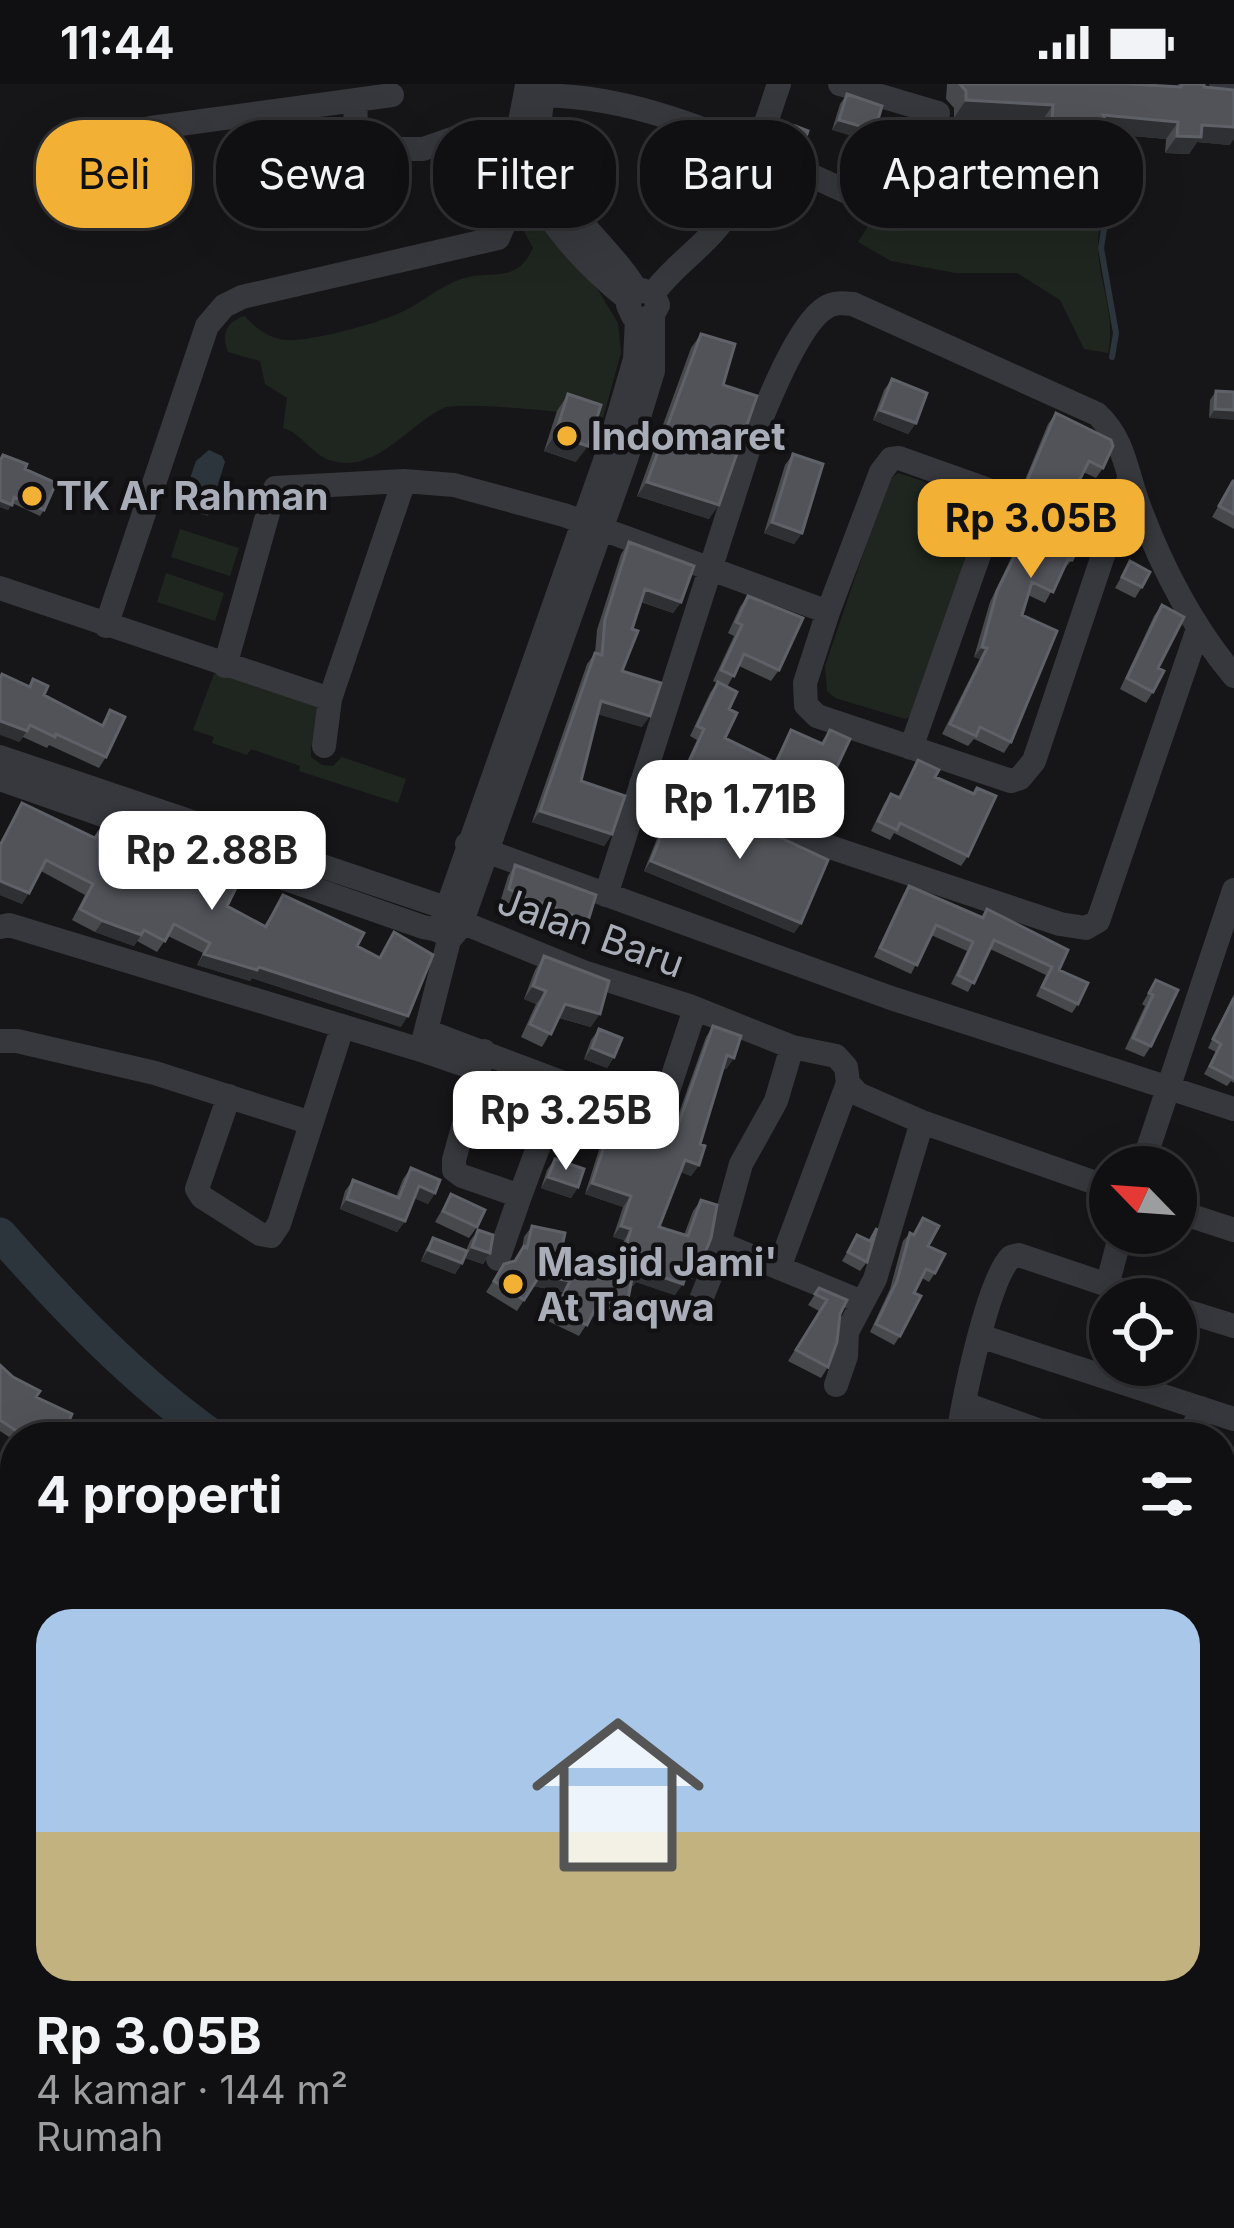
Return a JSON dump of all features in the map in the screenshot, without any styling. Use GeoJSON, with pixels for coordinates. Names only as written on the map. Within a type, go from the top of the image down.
{"type":"FeatureCollection","features":[{"type":"Feature","properties":{"kind":"street"},"geometry":{"type":"LineString","coordinates":[[767,120],[779,84]]}},
{"type":"Feature","properties":{"kind":"street"},"geometry":{"type":"LineString","coordinates":[[841,84],[938,113]]}},
{"type":"Feature","properties":{"kind":"street"},"geometry":{"type":"LineString","coordinates":[[1221,84],[1234,85]]}},
{"type":"Feature","properties":{"kind":"street"},"geometry":{"type":"LineString","coordinates":[[524,120],[535,90],[601,99],[670,120]]}},
{"type":"Feature","properties":{"kind":"street"},"geometry":{"type":"LineString","coordinates":[[192,122],[392,95]]}},
{"type":"Feature","properties":{"kind":"street"},"geometry":{"type":"LineString","coordinates":[[356,100],[361,149],[433,145]]}},
{"type":"Feature","properties":{"kind":"street"},"geometry":{"type":"LineString","coordinates":[[106,626],[207,326],[224,306],[242,297],[497,238],[502,228]]}},
{"type":"Feature","properties":{"kind":"street"},"geometry":{"type":"LineString","coordinates":[[588,228],[621,264],[642,304]]}},
{"type":"Feature","properties":{"kind":"street"},"geometry":{"type":"LineString","coordinates":[[0,757],[182,830],[452,924],[591,526],[632,370],[642,304],[718,228]]}},
{"type":"Feature","properties":{"kind":"street"},"geometry":{"type":"LineString","coordinates":[[606,895],[748,451],[778,379],[815,317],[832,304],[853,304],[1097,414],[1116,434],[1161,559],[1197,632],[1234,676]]}},
{"type":"Feature","properties":{"kind":"street"},"geometry":{"type":"LineString","coordinates":[[910,748],[992,518],[993,495],[899,458],[891,459],[880,472],[828,612],[806,683],[806,705],[817,716],[910,748],[1011,781],[1028,771],[1129,478]]}},
{"type":"Feature","properties":{"kind":"street"},"geometry":{"type":"LineString","coordinates":[[324,746],[330,699],[404,481]]}},
{"type":"Feature","properties":{"kind":"street"},"geometry":{"type":"LineString","coordinates":[[225,666],[274,488],[429,481],[482,491],[711,567],[828,612]]}},
{"type":"Feature","properties":{"kind":"street"},"geometry":{"type":"LineString","coordinates":[[0,588],[330,699]]}},
{"type":"Feature","properties":{"kind":"street"},"geometry":{"type":"LineString","coordinates":[[641,784],[1085,928],[1098,921],[1197,632]]}},
{"type":"Feature","properties":{"kind":"street"},"geometry":{"type":"LineString","coordinates":[[0,779],[182,830]]}},
{"type":"Feature","properties":{"kind":"street"},"geometry":{"type":"LineString","coordinates":[[476,847],[891,998],[1234,1109]]}},
{"type":"Feature","properties":{"kind":"street"},"geometry":{"type":"LineString","coordinates":[[1148,1146],[1234,890]]}},
{"type":"Feature","properties":{"kind":"street","name":"Jalan Baru"},"geometry":{"type":"LineString","coordinates":[[3,924],[342,1028],[423,1040],[644,1113],[663,1106],[695,1009]]}},
{"type":"Feature","properties":{"kind":"street","name":"Jalan Baru"},"geometry":{"type":"LineString","coordinates":[[423,1040],[452,924],[792,1047],[836,1056],[846,1067],[848,1083]]}},
{"type":"Feature","properties":{"kind":"street"},"geometry":{"type":"LineString","coordinates":[[229,1096],[197,1189],[202,1197],[260,1234],[276,1233],[342,1028]]}},
{"type":"Feature","properties":{"kind":"street"},"geometry":{"type":"LineString","coordinates":[[0,1041],[155,1073],[310,1123]]}},
{"type":"Feature","properties":{"kind":"street"},"geometry":{"type":"LineString","coordinates":[[700,1302],[722,1247],[719,1237],[742,1164],[776,1101],[792,1047]]}},
{"type":"Feature","properties":{"kind":"street"},"geometry":{"type":"LineString","coordinates":[[482,1060],[454,1170],[520,1196]]}},
{"type":"Feature","properties":{"kind":"street"},"geometry":{"type":"LineString","coordinates":[[498,1259],[562,1083]]}},
{"type":"Feature","properties":{"kind":"street"},"geometry":{"type":"LineString","coordinates":[[779,1268],[848,1083],[858,1094],[922,1122],[1089,1181]]}},
{"type":"Feature","properties":{"kind":"street"},"geometry":{"type":"LineString","coordinates":[[836,1385],[846,1356],[847,1332],[886,1246],[922,1122]]}},
{"type":"Feature","properties":{"kind":"street"},"geometry":{"type":"LineString","coordinates":[[1197,1217],[1234,1230]]}},
{"type":"Feature","properties":{"kind":"street"},"geometry":{"type":"LineString","coordinates":[[722,1247],[862,1302]]}},
{"type":"Feature","properties":{"kind":"street"},"geometry":{"type":"LineString","coordinates":[[961,1422],[980,1336],[997,1280],[1011,1257],[1019,1255],[1089,1280]]}},
{"type":"Feature","properties":{"kind":"street"},"geometry":{"type":"LineString","coordinates":[[1197,1315],[1234,1326]]}},
{"type":"Feature","properties":{"kind":"street"},"geometry":{"type":"LineString","coordinates":[[980,1336],[1234,1419]]}},
{"type":"Feature","properties":{"kind":"street"},"geometry":{"type":"LineString","coordinates":[[965,1404],[1016,1422]]}},
{"type":"Feature","properties":{"kind":"street"},"geometry":{"type":"LineString","coordinates":[[1196,1422],[1201,1408]]}},
{"type":"Feature","properties":{"kind":"shaded area"},"geometry":{"type":"Polygon","coordinates":[[[522,228],[552,228],[564,253],[598,290],[618,323],[621,353],[603,418],[455,406],[431,415],[380,453],[352,463],[337,462],[283,428],[287,398],[265,384],[260,361],[228,352],[227,330],[245,316],[279,339],[324,336],[395,315],[461,279],[511,271],[533,248],[522,228]]]}},
{"type":"Feature","properties":{"kind":"shaded area"},"geometry":{"type":"Polygon","coordinates":[[[867,228],[1099,228],[1099,263],[1109,314],[1108,353],[1084,349],[1060,300],[1017,273],[955,273],[891,261],[858,242],[867,228]]]}},
{"type":"Feature","properties":{"kind":"shaded area"},"geometry":{"type":"Polygon","coordinates":[[[209,450],[225,462],[208,516],[180,507],[196,461],[209,450]]]}},
{"type":"Feature","properties":{"kind":"shaded area"},"geometry":{"type":"Polygon","coordinates":[[[898,473],[967,496],[979,518],[910,717],[905,719],[835,698],[827,691],[825,666],[888,481],[898,473]]]}},
{"type":"Feature","properties":{"kind":"shaded area"},"geometry":{"type":"Polygon","coordinates":[[[180,529],[239,548],[230,576],[171,557],[180,529]]]}},
{"type":"Feature","properties":{"kind":"shaded area"},"geometry":{"type":"Polygon","coordinates":[[[166,573],[224,593],[215,621],[157,602],[166,573]]]}},
{"type":"Feature","properties":{"kind":"shaded area"},"geometry":{"type":"Polygon","coordinates":[[[221,655],[334,693],[311,757],[333,766],[342,757],[406,779],[398,803],[299,771],[300,766],[251,749],[247,755],[212,743],[214,737],[193,730],[221,655]]]}},
{"type":"Feature","properties":{"kind":"building"},"geometry":{"type":"Polygon","coordinates":[[[960,84],[1204,84],[1234,90],[1234,127],[1202,125],[1201,137],[1177,136],[1178,122],[1103,115],[1105,120],[1052,120],[1053,105],[966,100],[960,84]]]}},
{"type":"Feature","properties":{"kind":"building"},"geometry":{"type":"Polygon","coordinates":[[[847,94],[882,106],[878,120],[839,120],[847,94]]]}},
{"type":"Feature","properties":{"kind":"building"},"geometry":{"type":"Polygon","coordinates":[[[701,334],[735,344],[723,385],[757,396],[719,505],[647,482],[701,334]]]}},
{"type":"Feature","properties":{"kind":"building"},"geometry":{"type":"Polygon","coordinates":[[[892,379],[927,393],[916,423],[880,410],[892,379]]]}},
{"type":"Feature","properties":{"kind":"building"},"geometry":{"type":"Polygon","coordinates":[[[1216,391],[1234,392],[1234,410],[1215,409],[1216,391]]]}},
{"type":"Feature","properties":{"kind":"building"},"geometry":{"type":"Polygon","coordinates":[[[568,394],[601,405],[588,446],[555,435],[568,394]]]}},
{"type":"Feature","properties":{"kind":"building"},"geometry":{"type":"Polygon","coordinates":[[[1056,413],[1111,440],[1113,446],[1103,468],[1089,461],[1071,497],[1091,506],[1076,538],[1081,541],[1053,592],[1032,582],[1022,615],[1057,631],[1011,742],[980,727],[976,736],[950,724],[987,648],[982,647],[997,591],[1021,543],[1013,540],[1025,514],[1020,511],[1030,489],[1025,486],[1056,413]]]}},
{"type":"Feature","properties":{"kind":"building"},"geometry":{"type":"Polygon","coordinates":[[[793,454],[823,464],[802,533],[772,522],[793,454]]]}},
{"type":"Feature","properties":{"kind":"building"},"geometry":{"type":"Polygon","coordinates":[[[3,455],[56,483],[44,510],[14,497],[12,505],[0,500],[3,455]]]}},
{"type":"Feature","properties":{"kind":"building"},"geometry":{"type":"Polygon","coordinates":[[[1234,481],[1234,514],[1219,506],[1234,481]]]}},
{"type":"Feature","properties":{"kind":"building"},"geometry":{"type":"Polygon","coordinates":[[[629,542],[694,566],[681,602],[645,589],[632,629],[638,631],[622,671],[661,683],[650,716],[601,701],[581,781],[625,796],[612,834],[540,811],[595,653],[602,655],[605,619],[629,542]]]}},
{"type":"Feature","properties":{"kind":"building"},"geometry":{"type":"Polygon","coordinates":[[[1130,561],[1150,572],[1142,587],[1122,577],[1130,561]]]}},
{"type":"Feature","properties":{"kind":"building"},"geometry":{"type":"Polygon","coordinates":[[[748,596],[803,618],[779,670],[744,654],[734,676],[721,670],[742,625],[736,622],[748,596]]]}},
{"type":"Feature","properties":{"kind":"building"},"geometry":{"type":"Polygon","coordinates":[[[1162,605],[1184,617],[1158,668],[1164,671],[1153,692],[1127,678],[1162,605]]]}},
{"type":"Feature","properties":{"kind":"building"},"geometry":{"type":"Polygon","coordinates":[[[2,674],[30,687],[33,679],[48,686],[44,695],[103,726],[110,710],[125,717],[106,757],[30,725],[27,731],[0,721],[2,674]]]}},
{"type":"Feature","properties":{"kind":"building"},"geometry":{"type":"Polygon","coordinates":[[[718,682],[737,692],[729,709],[737,713],[725,738],[776,763],[791,730],[823,744],[830,730],[850,739],[833,775],[812,765],[798,797],[742,769],[740,774],[716,763],[713,770],[690,760],[704,729],[697,726],[718,682]]]}},
{"type":"Feature","properties":{"kind":"building"},"geometry":{"type":"Polygon","coordinates":[[[918,760],[939,770],[935,777],[974,794],[977,788],[996,796],[968,856],[900,823],[897,830],[878,821],[891,794],[900,798],[918,760]]]}},
{"type":"Feature","properties":{"kind":"building"},"geometry":{"type":"Polygon","coordinates":[[[675,801],[703,810],[701,815],[733,829],[735,825],[761,837],[764,830],[828,860],[801,923],[651,861],[675,801]]]}},
{"type":"Feature","properties":{"kind":"building"},"geometry":{"type":"Polygon","coordinates":[[[22,803],[95,838],[99,832],[130,848],[133,842],[206,878],[209,872],[237,886],[227,906],[266,927],[283,895],[364,933],[357,946],[380,958],[394,932],[433,955],[408,1016],[204,954],[210,943],[174,924],[165,941],[144,930],[141,935],[103,921],[80,909],[93,884],[46,860],[29,893],[0,881],[0,846],[22,803]]]}},
{"type":"Feature","properties":{"kind":"building"},"geometry":{"type":"Polygon","coordinates":[[[515,865],[596,895],[588,921],[509,889],[515,865]]]}},
{"type":"Feature","properties":{"kind":"building"},"geometry":{"type":"Polygon","coordinates":[[[909,886],[983,918],[987,909],[1068,950],[1059,970],[1088,983],[1078,1004],[1042,987],[1052,967],[994,940],[974,983],[958,975],[973,942],[936,925],[917,965],[880,948],[909,886]]]}},
{"type":"Feature","properties":{"kind":"building"},"geometry":{"type":"Polygon","coordinates":[[[544,956],[609,981],[600,1014],[565,1004],[551,1034],[530,1024],[546,991],[533,986],[544,956]]]}},
{"type":"Feature","properties":{"kind":"building"},"geometry":{"type":"Polygon","coordinates":[[[1156,980],[1178,990],[1151,1046],[1133,1038],[1156,980]]]}},
{"type":"Feature","properties":{"kind":"building"},"geometry":{"type":"Polygon","coordinates":[[[1234,998],[1233,1078],[1210,1066],[1221,1044],[1213,1039],[1234,998]]]}},
{"type":"Feature","properties":{"kind":"building"},"geometry":{"type":"Polygon","coordinates":[[[713,1026],[741,1036],[734,1058],[727,1055],[700,1144],[705,1146],[699,1165],[685,1160],[659,1227],[688,1236],[701,1200],[717,1205],[699,1268],[689,1265],[683,1284],[642,1270],[640,1275],[633,1273],[626,1310],[597,1305],[587,1325],[556,1310],[570,1281],[540,1275],[524,1300],[494,1281],[504,1264],[515,1261],[527,1248],[532,1226],[565,1233],[558,1265],[616,1276],[631,1229],[621,1226],[631,1196],[592,1183],[617,1107],[677,1128],[713,1026]]]}},
{"type":"Feature","properties":{"kind":"building"},"geometry":{"type":"Polygon","coordinates":[[[599,1029],[622,1038],[614,1057],[592,1048],[599,1029]]]}},
{"type":"Feature","properties":{"kind":"building"},"geometry":{"type":"Polygon","coordinates":[[[555,1159],[584,1169],[578,1187],[548,1177],[555,1159]]]}},
{"type":"Feature","properties":{"kind":"building"},"geometry":{"type":"Polygon","coordinates":[[[411,1168],[440,1180],[435,1193],[419,1186],[405,1221],[347,1199],[353,1180],[399,1198],[411,1168]]]}},
{"type":"Feature","properties":{"kind":"building"},"geometry":{"type":"Polygon","coordinates":[[[451,1194],[485,1210],[477,1227],[443,1211],[451,1194]]]}},
{"type":"Feature","properties":{"kind":"building"},"geometry":{"type":"Polygon","coordinates":[[[923,1218],[939,1226],[928,1246],[945,1254],[935,1273],[926,1269],[914,1293],[921,1296],[900,1336],[876,1324],[897,1281],[910,1233],[914,1235],[923,1218]]]}},
{"type":"Feature","properties":{"kind":"building"},"geometry":{"type":"Polygon","coordinates":[[[877,1228],[867,1262],[848,1252],[857,1235],[870,1241],[877,1228]]]}},
{"type":"Feature","properties":{"kind":"building"},"geometry":{"type":"Polygon","coordinates":[[[478,1230],[493,1235],[490,1253],[472,1247],[478,1230]]]}},
{"type":"Feature","properties":{"kind":"building"},"geometry":{"type":"Polygon","coordinates":[[[433,1238],[467,1251],[462,1263],[428,1250],[433,1238]]]}},
{"type":"Feature","properties":{"kind":"building"},"geometry":{"type":"Polygon","coordinates":[[[819,1288],[847,1300],[828,1367],[796,1350],[827,1300],[815,1294],[819,1288]]]}},
{"type":"Feature","properties":{"kind":"building"},"geometry":{"type":"Polygon","coordinates":[[[0,1365],[40,1391],[36,1397],[72,1414],[69,1422],[0,1420],[0,1365]]]}},
{"type":"Feature","properties":{"kind":"waterway"},"geometry":{"type":"LineString","coordinates":[[1104,228],[1101,248],[1116,333],[1112,357]]}},
{"type":"Feature","properties":{"kind":"waterway"},"geometry":{"type":"LineString","coordinates":[[0,1234],[101,1342],[195,1422]]}},
{"type":"Feature","properties":{"kind":"place","name":"Indomaret"},"geometry":{"type":"Point","coordinates":[567,436]}},
{"type":"Feature","properties":{"kind":"place","name":"TK Ar Rahman"},"geometry":{"type":"Point","coordinates":[32,496]}},
{"type":"Feature","properties":{"kind":"place","name":"Masjid Jami' At Taqwa"},"geometry":{"type":"Point","coordinates":[513,1284]}}]}
